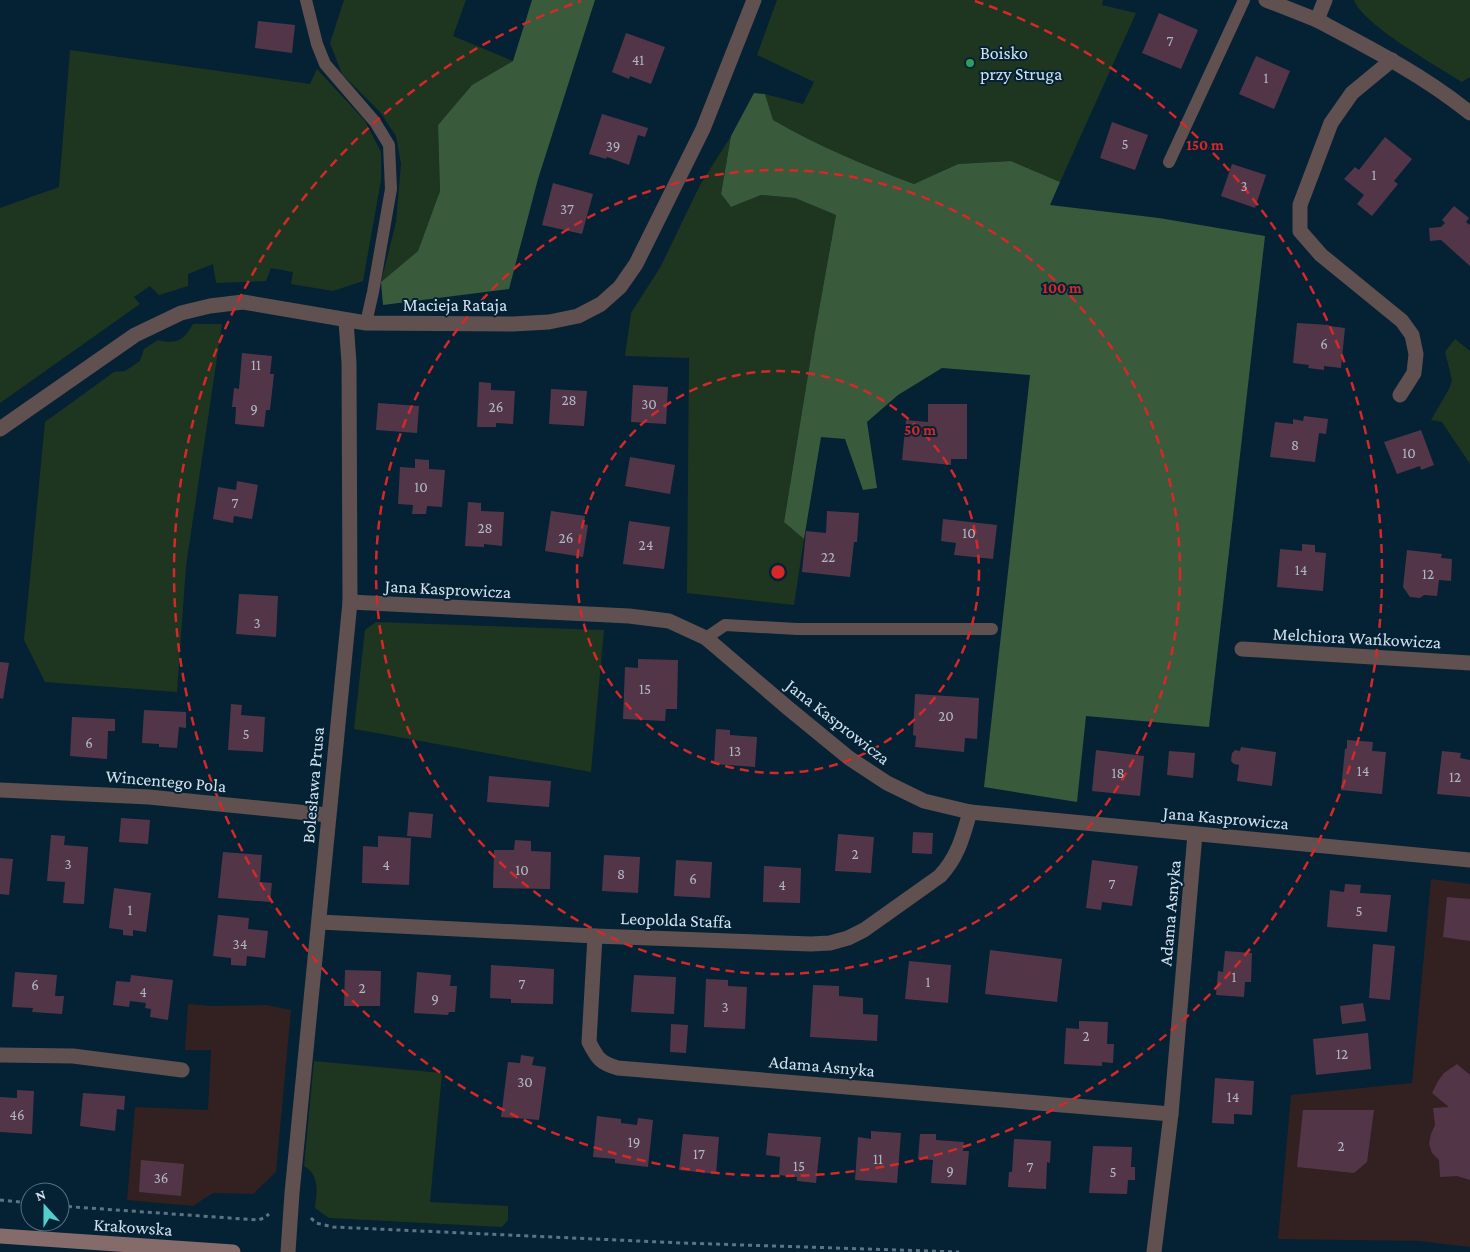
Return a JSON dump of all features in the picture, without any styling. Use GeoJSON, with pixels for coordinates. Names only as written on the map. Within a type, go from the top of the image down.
{"type":"FeatureCollection","features":[{"type":"Feature","properties":{"kind":"main road","name":"Krakowska"},"geometry":{"type":"LineString","coordinates":[[0,1236],[233,1252]]}},
{"type":"Feature","properties":{"kind":"street","name":"Macieja Rataja"},"geometry":{"type":"LineString","coordinates":[[0,429],[135,335],[180,312],[243,302],[366,324],[513,324],[550,322],[578,316],[602,304],[620,287],[636,264],[703,129],[754,0]]}},
{"type":"Feature","properties":{"kind":"street"},"geometry":{"type":"LineString","coordinates":[[1266,0],[1317,20],[1392,60],[1451,98],[1470,113]]}},
{"type":"Feature","properties":{"kind":"street"},"geometry":{"type":"LineString","coordinates":[[1317,20],[1324,0]]}},
{"type":"Feature","properties":{"kind":"street"},"geometry":{"type":"LineString","coordinates":[[1392,60],[1352,93],[1331,123],[1300,205],[1300,231],[1321,255],[1402,321],[1412,335],[1416,354],[1414,373],[1400,395]]}},
{"type":"Feature","properties":{"kind":"street","name":"Bolesława Prusa"},"geometry":{"type":"LineString","coordinates":[[288,1252],[293,1184],[320,922],[328,815],[350,602],[349,364],[346,321]]}},
{"type":"Feature","properties":{"kind":"street","name":"Jana Kasprowicza"},"geometry":{"type":"LineString","coordinates":[[350,602],[629,616],[669,621],[706,638],[849,758],[887,783],[924,801],[970,812],[1470,860]]}},
{"type":"Feature","properties":{"kind":"street","name":"Melchiora Wańkowicza"},"geometry":{"type":"LineString","coordinates":[[1242,650],[1470,663]]}},
{"type":"Feature","properties":{"kind":"street","name":"Wincentego Pola"},"geometry":{"type":"LineString","coordinates":[[0,790],[149,797],[328,815]]}},
{"type":"Feature","properties":{"kind":"street","name":"Leopolda Staffa"},"geometry":{"type":"LineString","coordinates":[[320,922],[595,936],[811,944],[830,943],[848,938],[864,930],[940,876],[958,851],[970,812]]}},
{"type":"Feature","properties":{"kind":"street","name":"Adama Asnyka"},"geometry":{"type":"LineString","coordinates":[[1154,1252],[1171,1114],[1195,834]]}},
{"type":"Feature","properties":{"kind":"street","name":"Adama Asnyka"},"geometry":{"type":"LineString","coordinates":[[595,936],[589,1042],[596,1057],[612,1066],[628,1069],[1171,1114]]}},
{"type":"Feature","properties":{"kind":"street"},"geometry":{"type":"LineString","coordinates":[[0,1054],[73,1056],[182,1070]]}},
{"type":"Feature","properties":{"kind":"lane"},"geometry":{"type":"LineString","coordinates":[[306,0],[317,44],[326,64],[375,122],[389,145],[391,189],[366,324]]}},
{"type":"Feature","properties":{"kind":"lane"},"geometry":{"type":"LineString","coordinates":[[1169,162],[1244,0]]}},
{"type":"Feature","properties":{"kind":"lane"},"geometry":{"type":"LineString","coordinates":[[706,638],[725,624],[797,630],[992,629]]}},
{"type":"Feature","properties":{"kind":"path"},"geometry":{"type":"LineString","coordinates":[[0,1200],[20,1202]]}},
{"type":"Feature","properties":{"kind":"path"},"geometry":{"type":"LineString","coordinates":[[70,1207],[258,1220],[272,1212]]}},
{"type":"Feature","properties":{"kind":"path"},"geometry":{"type":"LineString","coordinates":[[306,1212],[309,1218],[316,1222],[333,1226],[672,1242],[959,1252]]}},
{"type":"Feature","properties":{"kind":"shaded area"},"geometry":{"type":"Polygon","coordinates":[[[1431,879],[1470,884],[1470,1247],[1419,1241],[1278,1239],[1291,1095],[1412,1083],[1431,879]]]}},
{"type":"Feature","properties":{"kind":"shaded area"},"geometry":{"type":"Polygon","coordinates":[[[188,1004],[212,1006],[266,1005],[291,1010],[276,1172],[253,1194],[213,1193],[193,1206],[127,1200],[135,1107],[208,1110],[211,1050],[185,1050],[188,1004]]]}},
{"type":"Feature","properties":{"kind":"green space"},"geometry":{"type":"Polygon","coordinates":[[[344,0],[466,0],[453,36],[513,61],[472,85],[438,125],[440,191],[418,251],[381,282],[396,222],[401,164],[396,136],[380,112],[342,74],[330,43],[344,0]]]}},
{"type":"Feature","properties":{"kind":"green space"},"geometry":{"type":"Polygon","coordinates":[[[532,0],[595,0],[538,179],[509,289],[383,305],[381,282],[418,251],[440,191],[438,125],[472,85],[513,61],[532,0]]]}},
{"type":"Feature","properties":{"kind":"green space"},"geometry":{"type":"Polygon","coordinates":[[[777,0],[1103,0],[1102,5],[1136,13],[1060,182],[1011,161],[958,164],[914,184],[842,155],[773,120],[765,94],[803,104],[814,82],[757,55],[777,0]]]}},
{"type":"Feature","properties":{"kind":"green space"},"geometry":{"type":"Polygon","coordinates":[[[1354,0],[1470,0],[1470,77],[1462,82],[1419,56],[1371,21],[1360,10],[1354,0]]]}},
{"type":"Feature","properties":{"kind":"green space"},"geometry":{"type":"Polygon","coordinates":[[[70,50],[310,84],[317,69],[365,121],[381,152],[381,180],[363,281],[333,291],[291,284],[293,272],[271,268],[266,281],[216,283],[213,264],[188,274],[188,286],[159,295],[150,286],[134,297],[140,304],[0,403],[0,208],[59,187],[70,50]]]}},
{"type":"Feature","properties":{"kind":"green space"},"geometry":{"type":"Polygon","coordinates":[[[754,93],[765,94],[773,120],[842,155],[914,184],[958,164],[1011,161],[1060,182],[1050,205],[1159,218],[1265,236],[1209,727],[1086,716],[1077,802],[984,787],[1030,375],[942,368],[898,395],[867,422],[877,488],[863,490],[845,439],[821,437],[804,539],[784,522],[836,215],[795,198],[761,195],[731,207],[721,194],[731,136],[754,93]]]}},
{"type":"Feature","properties":{"kind":"green space"},"geometry":{"type":"Polygon","coordinates":[[[731,136],[721,194],[731,207],[761,195],[795,198],[836,215],[784,521],[804,539],[794,605],[687,593],[689,358],[625,356],[631,313],[661,266],[700,185],[731,136]]]}},
{"type":"Feature","properties":{"kind":"green space"},"geometry":{"type":"Polygon","coordinates":[[[193,324],[222,324],[186,566],[177,692],[45,682],[24,640],[45,422],[114,372],[125,371],[140,361],[144,349],[158,340],[170,342],[179,340],[193,324]]]}},
{"type":"Feature","properties":{"kind":"green space"},"geometry":{"type":"Polygon","coordinates":[[[1455,339],[1470,351],[1470,464],[1442,422],[1431,420],[1449,389],[1452,380],[1445,352],[1455,339]]]}},
{"type":"Feature","properties":{"kind":"green space"},"geometry":{"type":"Polygon","coordinates":[[[376,622],[604,630],[591,772],[354,729],[365,630],[376,622]]]}},
{"type":"Feature","properties":{"kind":"green space"},"geometry":{"type":"Polygon","coordinates":[[[314,1061],[442,1073],[430,1202],[508,1206],[508,1220],[502,1227],[329,1218],[315,1208],[317,1190],[315,1179],[313,1174],[304,1166],[314,1061]]]}},
{"type":"Feature","properties":{"kind":"building"},"geometry":{"type":"Polygon","coordinates":[[[1159,13],[1198,30],[1181,69],[1142,53],[1159,13]]]}},
{"type":"Feature","properties":{"kind":"building"},"geometry":{"type":"Polygon","coordinates":[[[258,21],[295,25],[292,53],[255,48],[258,21]]]}},
{"type":"Feature","properties":{"kind":"building"},"geometry":{"type":"Polygon","coordinates":[[[626,33],[665,47],[651,84],[630,76],[629,79],[612,72],[626,33]]]}},
{"type":"Feature","properties":{"kind":"building"},"geometry":{"type":"Polygon","coordinates":[[[1256,56],[1290,71],[1274,109],[1239,94],[1256,56]]]}},
{"type":"Feature","properties":{"kind":"building"},"geometry":{"type":"Polygon","coordinates":[[[602,114],[648,128],[645,137],[638,135],[629,165],[607,157],[606,159],[589,154],[602,114]]]}},
{"type":"Feature","properties":{"kind":"building"},"geometry":{"type":"Polygon","coordinates":[[[1112,122],[1148,135],[1135,170],[1100,158],[1112,122]]]}},
{"type":"Feature","properties":{"kind":"building"},"geometry":{"type":"Polygon","coordinates":[[[1385,137],[1412,159],[1394,181],[1398,184],[1372,216],[1357,204],[1364,195],[1344,179],[1355,167],[1359,170],[1385,137]]]}},
{"type":"Feature","properties":{"kind":"building"},"geometry":{"type":"Polygon","coordinates":[[[1232,164],[1266,175],[1255,208],[1221,196],[1232,164]]]}},
{"type":"Feature","properties":{"kind":"building"},"geometry":{"type":"Polygon","coordinates":[[[553,183],[593,194],[582,234],[542,225],[553,183]]]}},
{"type":"Feature","properties":{"kind":"building"},"geometry":{"type":"Polygon","coordinates":[[[1454,206],[1469,218],[1466,222],[1470,225],[1470,266],[1441,240],[1430,241],[1429,228],[1441,227],[1445,223],[1442,220],[1454,206]]]}},
{"type":"Feature","properties":{"kind":"building"},"geometry":{"type":"Polygon","coordinates":[[[1297,323],[1345,328],[1341,368],[1324,366],[1324,370],[1308,368],[1309,365],[1293,363],[1297,323]]]}},
{"type":"Feature","properties":{"kind":"building"},"geometry":{"type":"Polygon","coordinates":[[[242,353],[272,356],[270,374],[274,374],[270,410],[266,410],[264,427],[235,424],[236,407],[232,407],[234,388],[239,389],[242,353]]]}},
{"type":"Feature","properties":{"kind":"building"},"geometry":{"type":"Polygon","coordinates":[[[479,382],[491,383],[491,390],[515,391],[513,424],[496,423],[496,427],[477,427],[479,382]]]}},
{"type":"Feature","properties":{"kind":"building"},"geometry":{"type":"Polygon","coordinates":[[[633,385],[668,387],[666,424],[631,422],[633,385]]]}},
{"type":"Feature","properties":{"kind":"building"},"geometry":{"type":"Polygon","coordinates":[[[551,389],[587,391],[584,426],[549,424],[551,389]]]}},
{"type":"Feature","properties":{"kind":"building"},"geometry":{"type":"Polygon","coordinates":[[[378,403],[419,406],[417,433],[376,430],[378,403]]]}},
{"type":"Feature","properties":{"kind":"building"},"geometry":{"type":"Polygon","coordinates":[[[928,404],[967,404],[967,459],[951,459],[951,465],[902,460],[906,420],[928,422],[928,404]]]}},
{"type":"Feature","properties":{"kind":"building"},"geometry":{"type":"Polygon","coordinates":[[[1304,416],[1328,419],[1326,434],[1319,433],[1315,462],[1270,457],[1275,422],[1293,424],[1293,419],[1303,421],[1304,416]]]}},
{"type":"Feature","properties":{"kind":"building"},"geometry":{"type":"Polygon","coordinates":[[[1421,430],[1434,465],[1421,470],[1420,466],[1397,474],[1384,442],[1421,430]]]}},
{"type":"Feature","properties":{"kind":"building"},"geometry":{"type":"Polygon","coordinates":[[[630,457],[675,465],[670,494],[625,486],[630,457]]]}},
{"type":"Feature","properties":{"kind":"building"},"geometry":{"type":"Polygon","coordinates":[[[415,459],[429,460],[429,469],[445,470],[442,507],[427,506],[426,514],[412,514],[413,505],[398,504],[400,467],[415,468],[415,459]]]}},
{"type":"Feature","properties":{"kind":"building"},"geometry":{"type":"Polygon","coordinates":[[[237,481],[258,485],[252,519],[234,516],[233,523],[213,519],[218,487],[236,490],[237,481]]]}},
{"type":"Feature","properties":{"kind":"building"},"geometry":{"type":"Polygon","coordinates":[[[468,502],[481,503],[481,511],[504,512],[502,546],[484,544],[484,547],[465,546],[468,502]]]}},
{"type":"Feature","properties":{"kind":"building"},"geometry":{"type":"Polygon","coordinates":[[[551,511],[585,516],[584,524],[588,525],[583,557],[545,551],[551,511]]]}},
{"type":"Feature","properties":{"kind":"building"},"geometry":{"type":"Polygon","coordinates":[[[827,511],[859,513],[857,542],[854,542],[850,577],[802,572],[806,531],[826,533],[827,511]]]}},
{"type":"Feature","properties":{"kind":"building"},"geometry":{"type":"Polygon","coordinates":[[[943,519],[997,525],[993,559],[954,555],[956,543],[941,541],[943,519]]]}},
{"type":"Feature","properties":{"kind":"building"},"geometry":{"type":"Polygon","coordinates":[[[629,521],[670,527],[664,569],[623,564],[629,521]]]}},
{"type":"Feature","properties":{"kind":"building"},"geometry":{"type":"Polygon","coordinates":[[[1302,544],[1315,545],[1315,552],[1326,553],[1323,591],[1277,587],[1280,549],[1302,551],[1302,544]]]}},
{"type":"Feature","properties":{"kind":"building"},"geometry":{"type":"Polygon","coordinates":[[[1407,550],[1442,554],[1441,558],[1452,559],[1451,581],[1439,580],[1437,596],[1410,597],[1403,587],[1407,550]]]}},
{"type":"Feature","properties":{"kind":"building"},"geometry":{"type":"Polygon","coordinates":[[[239,594],[278,596],[276,637],[236,634],[239,594]]]}},
{"type":"Feature","properties":{"kind":"building"},"geometry":{"type":"Polygon","coordinates":[[[638,659],[678,660],[677,709],[666,709],[665,721],[623,719],[625,667],[638,668],[638,659]]]}},
{"type":"Feature","properties":{"kind":"building"},"geometry":{"type":"Polygon","coordinates":[[[0,662],[9,663],[3,699],[0,698],[0,662]]]}},
{"type":"Feature","properties":{"kind":"building"},"geometry":{"type":"Polygon","coordinates":[[[915,694],[979,698],[977,739],[965,738],[964,752],[915,747],[916,736],[913,735],[915,694]]]}},
{"type":"Feature","properties":{"kind":"building"},"geometry":{"type":"Polygon","coordinates":[[[231,704],[242,705],[241,715],[265,717],[263,752],[228,750],[231,704]]]}},
{"type":"Feature","properties":{"kind":"building"},"geometry":{"type":"Polygon","coordinates":[[[144,710],[186,712],[186,728],[179,727],[177,748],[159,747],[159,744],[142,743],[144,710]]]}},
{"type":"Feature","properties":{"kind":"building"},"geometry":{"type":"Polygon","coordinates":[[[72,717],[115,719],[115,731],[108,731],[107,759],[70,756],[72,717]]]}},
{"type":"Feature","properties":{"kind":"building"},"geometry":{"type":"Polygon","coordinates":[[[716,729],[730,730],[730,735],[757,737],[755,767],[714,764],[716,729]]]}},
{"type":"Feature","properties":{"kind":"building"},"geometry":{"type":"Polygon","coordinates":[[[1347,740],[1373,742],[1372,751],[1386,752],[1382,794],[1341,790],[1347,740]]]}},
{"type":"Feature","properties":{"kind":"building"},"geometry":{"type":"Polygon","coordinates":[[[1241,747],[1276,752],[1272,786],[1237,781],[1239,765],[1231,761],[1232,753],[1235,750],[1240,751],[1241,747]]]}},
{"type":"Feature","properties":{"kind":"building"},"geometry":{"type":"Polygon","coordinates":[[[1096,750],[1144,756],[1140,796],[1092,791],[1096,750]]]}},
{"type":"Feature","properties":{"kind":"building"},"geometry":{"type":"Polygon","coordinates":[[[1169,751],[1195,753],[1193,778],[1167,775],[1169,751]]]}},
{"type":"Feature","properties":{"kind":"building"},"geometry":{"type":"Polygon","coordinates":[[[1442,751],[1461,753],[1460,758],[1470,760],[1470,797],[1437,794],[1442,751]]]}},
{"type":"Feature","properties":{"kind":"building"},"geometry":{"type":"Polygon","coordinates":[[[489,776],[551,781],[549,807],[487,802],[489,776]]]}},
{"type":"Feature","properties":{"kind":"building"},"geometry":{"type":"Polygon","coordinates":[[[409,812],[433,814],[431,838],[407,836],[409,812]]]}},
{"type":"Feature","properties":{"kind":"building"},"geometry":{"type":"Polygon","coordinates":[[[121,818],[150,820],[148,844],[119,842],[121,818]]]}},
{"type":"Feature","properties":{"kind":"building"},"geometry":{"type":"Polygon","coordinates":[[[913,832],[933,833],[932,854],[912,853],[913,832]]]}},
{"type":"Feature","properties":{"kind":"building"},"geometry":{"type":"Polygon","coordinates":[[[838,834],[874,837],[871,873],[835,871],[838,834]]]}},
{"type":"Feature","properties":{"kind":"building"},"geometry":{"type":"Polygon","coordinates":[[[51,835],[65,836],[64,845],[88,847],[84,904],[63,903],[65,882],[47,881],[51,835]]]}},
{"type":"Feature","properties":{"kind":"building"},"geometry":{"type":"Polygon","coordinates":[[[378,836],[411,838],[409,885],[362,883],[363,846],[378,847],[378,836]]]}},
{"type":"Feature","properties":{"kind":"building"},"geometry":{"type":"Polygon","coordinates":[[[515,840],[531,841],[531,851],[551,852],[550,889],[493,888],[494,850],[514,850],[515,840]]]}},
{"type":"Feature","properties":{"kind":"building"},"geometry":{"type":"Polygon","coordinates":[[[223,852],[262,855],[260,882],[272,883],[270,902],[218,898],[223,852]]]}},
{"type":"Feature","properties":{"kind":"building"},"geometry":{"type":"Polygon","coordinates":[[[604,855],[640,857],[638,893],[602,891],[604,855]]]}},
{"type":"Feature","properties":{"kind":"building"},"geometry":{"type":"Polygon","coordinates":[[[0,858],[13,859],[9,895],[0,894],[0,858]]]}},
{"type":"Feature","properties":{"kind":"building"},"geometry":{"type":"Polygon","coordinates":[[[676,860],[712,862],[710,898],[674,896],[676,860]]]}},
{"type":"Feature","properties":{"kind":"building"},"geometry":{"type":"Polygon","coordinates":[[[1092,860],[1138,866],[1132,906],[1102,902],[1101,910],[1086,908],[1092,860]]]}},
{"type":"Feature","properties":{"kind":"building"},"geometry":{"type":"Polygon","coordinates":[[[764,866],[801,868],[800,903],[763,902],[764,866]]]}},
{"type":"Feature","properties":{"kind":"building"},"geometry":{"type":"Polygon","coordinates":[[[1345,884],[1361,885],[1360,893],[1391,895],[1387,932],[1327,927],[1330,890],[1344,892],[1345,884]]]}},
{"type":"Feature","properties":{"kind":"building"},"geometry":{"type":"Polygon","coordinates":[[[114,888],[151,893],[146,932],[133,930],[133,936],[123,935],[123,930],[109,928],[114,888]]]}},
{"type":"Feature","properties":{"kind":"building"},"geometry":{"type":"Polygon","coordinates":[[[1447,897],[1470,899],[1470,941],[1443,937],[1447,897]]]}},
{"type":"Feature","properties":{"kind":"building"},"geometry":{"type":"Polygon","coordinates":[[[218,915],[249,918],[248,929],[268,931],[265,958],[247,956],[246,966],[231,965],[231,958],[213,956],[218,915]]]}},
{"type":"Feature","properties":{"kind":"building"},"geometry":{"type":"Polygon","coordinates":[[[1373,944],[1395,946],[1390,1000],[1369,998],[1373,944]]]}},
{"type":"Feature","properties":{"kind":"building"},"geometry":{"type":"Polygon","coordinates":[[[990,950],[1062,959],[1057,1002],[985,994],[990,950]]]}},
{"type":"Feature","properties":{"kind":"building"},"geometry":{"type":"Polygon","coordinates":[[[1225,951],[1252,953],[1251,982],[1245,982],[1244,997],[1216,995],[1218,971],[1223,972],[1225,951]]]}},
{"type":"Feature","properties":{"kind":"building"},"geometry":{"type":"Polygon","coordinates":[[[909,961],[951,965],[948,1003],[905,999],[909,961]]]}},
{"type":"Feature","properties":{"kind":"building"},"geometry":{"type":"Polygon","coordinates":[[[491,965],[554,969],[553,1004],[511,1003],[511,999],[490,998],[491,965]]]}},
{"type":"Feature","properties":{"kind":"building"},"geometry":{"type":"Polygon","coordinates":[[[345,970],[381,971],[380,1006],[344,1006],[345,970]]]}},
{"type":"Feature","properties":{"kind":"building"},"geometry":{"type":"Polygon","coordinates":[[[15,972],[57,975],[55,996],[64,996],[62,1014],[32,1012],[33,1008],[12,1007],[15,972]]]}},
{"type":"Feature","properties":{"kind":"building"},"geometry":{"type":"Polygon","coordinates":[[[417,972],[451,975],[450,986],[457,986],[455,1012],[449,1012],[448,1015],[414,1013],[417,972]]]}},
{"type":"Feature","properties":{"kind":"building"},"geometry":{"type":"Polygon","coordinates":[[[131,975],[173,980],[168,1020],[150,1017],[151,1009],[145,1008],[146,1003],[130,1001],[129,1007],[113,1005],[116,981],[130,982],[131,975]]]}},
{"type":"Feature","properties":{"kind":"building"},"geometry":{"type":"Polygon","coordinates":[[[634,975],[676,977],[674,1014],[631,1012],[634,975]]]}},
{"type":"Feature","properties":{"kind":"building"},"geometry":{"type":"Polygon","coordinates":[[[706,979],[728,980],[728,986],[747,987],[745,1029],[704,1027],[706,979]]]}},
{"type":"Feature","properties":{"kind":"building"},"geometry":{"type":"Polygon","coordinates":[[[813,985],[839,986],[839,996],[863,998],[863,1014],[878,1015],[877,1041],[810,1037],[813,985]]]}},
{"type":"Feature","properties":{"kind":"building"},"geometry":{"type":"Polygon","coordinates":[[[1363,1003],[1366,1021],[1342,1024],[1340,1006],[1363,1003]]]}},
{"type":"Feature","properties":{"kind":"building"},"geometry":{"type":"Polygon","coordinates":[[[1079,1021],[1108,1022],[1107,1044],[1114,1044],[1113,1063],[1102,1062],[1102,1066],[1064,1064],[1066,1028],[1079,1029],[1079,1021]]]}},
{"type":"Feature","properties":{"kind":"building"},"geometry":{"type":"Polygon","coordinates":[[[671,1024],[688,1025],[686,1053],[670,1052],[671,1024]]]}},
{"type":"Feature","properties":{"kind":"building"},"geometry":{"type":"Polygon","coordinates":[[[1368,1033],[1371,1069],[1316,1075],[1313,1039],[1368,1033]]]}},
{"type":"Feature","properties":{"kind":"building"},"geometry":{"type":"Polygon","coordinates":[[[521,1055],[534,1057],[532,1065],[546,1067],[539,1120],[501,1117],[508,1062],[520,1063],[521,1055]]]}},
{"type":"Feature","properties":{"kind":"building"},"geometry":{"type":"Polygon","coordinates":[[[1457,1064],[1470,1075],[1470,1180],[1457,1176],[1440,1177],[1439,1160],[1432,1153],[1429,1144],[1435,1125],[1433,1108],[1449,1107],[1432,1093],[1444,1073],[1457,1064]]]}},
{"type":"Feature","properties":{"kind":"building"},"geometry":{"type":"Polygon","coordinates":[[[1215,1078],[1254,1081],[1252,1115],[1234,1114],[1234,1124],[1212,1123],[1215,1078]]]}},
{"type":"Feature","properties":{"kind":"building"},"geometry":{"type":"Polygon","coordinates":[[[17,1090],[34,1091],[32,1134],[0,1132],[0,1097],[17,1098],[17,1090]]]}},
{"type":"Feature","properties":{"kind":"building"},"geometry":{"type":"Polygon","coordinates":[[[83,1093],[125,1096],[124,1110],[117,1109],[115,1131],[80,1126],[83,1093]]]}},
{"type":"Feature","properties":{"kind":"building"},"geometry":{"type":"Polygon","coordinates":[[[1303,1110],[1374,1110],[1367,1162],[1354,1173],[1297,1167],[1303,1110]]]}},
{"type":"Feature","properties":{"kind":"building"},"geometry":{"type":"Polygon","coordinates":[[[597,1116],[621,1119],[621,1123],[637,1125],[638,1118],[653,1120],[648,1167],[615,1163],[615,1159],[593,1157],[597,1116]]]}},
{"type":"Feature","properties":{"kind":"building"},"geometry":{"type":"Polygon","coordinates":[[[871,1131],[901,1133],[897,1183],[855,1180],[858,1137],[871,1139],[871,1131]]]}},
{"type":"Feature","properties":{"kind":"building"},"geometry":{"type":"Polygon","coordinates":[[[768,1133],[821,1137],[816,1183],[797,1181],[797,1177],[779,1175],[780,1157],[766,1155],[768,1133]]]}},
{"type":"Feature","properties":{"kind":"building"},"geometry":{"type":"Polygon","coordinates":[[[683,1134],[719,1137],[716,1174],[679,1170],[683,1134]]]}},
{"type":"Feature","properties":{"kind":"building"},"geometry":{"type":"Polygon","coordinates":[[[920,1134],[936,1134],[936,1140],[964,1142],[963,1151],[969,1151],[966,1185],[931,1183],[933,1160],[918,1159],[920,1134]]]}},
{"type":"Feature","properties":{"kind":"building"},"geometry":{"type":"Polygon","coordinates":[[[1014,1139],[1051,1141],[1050,1163],[1047,1162],[1046,1189],[1008,1187],[1009,1172],[1012,1172],[1014,1139]]]}},
{"type":"Feature","properties":{"kind":"building"},"geometry":{"type":"Polygon","coordinates":[[[1093,1146],[1132,1147],[1131,1167],[1135,1167],[1135,1180],[1128,1180],[1127,1194],[1089,1193],[1093,1146]]]}},
{"type":"Feature","properties":{"kind":"building"},"geometry":{"type":"Polygon","coordinates":[[[141,1160],[184,1164],[181,1196],[139,1192],[141,1160]]]}},
{"type":"Feature","properties":{"kind":"place","name":"Boisko przy Struga"},"geometry":{"type":"Point","coordinates":[970,63]}}]}
